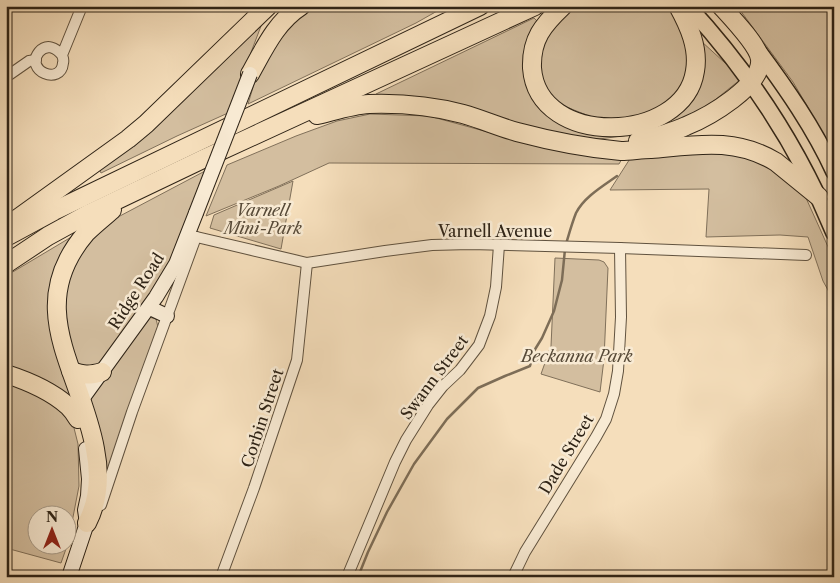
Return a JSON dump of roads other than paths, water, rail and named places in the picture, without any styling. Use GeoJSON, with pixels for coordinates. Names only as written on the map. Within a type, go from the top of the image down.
{"type":"FeatureCollection","features":[{"type":"Feature","properties":{"kind":"highway"},"geometry":{"type":"LineString","coordinates":[[6,227],[106,156],[140,129],[268,6]]}},
{"type":"Feature","properties":{"kind":"highway"},"geometry":{"type":"LineString","coordinates":[[250,74],[265,32],[282,6]]}},
{"type":"Feature","properties":{"kind":"highway"},"geometry":{"type":"LineString","coordinates":[[250,74],[274,32],[290,14],[301,6]]}},
{"type":"Feature","properties":{"kind":"highway"},"geometry":{"type":"LineString","coordinates":[[6,238],[63,207],[480,6]]}},
{"type":"Feature","properties":{"kind":"highway"},"geometry":{"type":"LineString","coordinates":[[6,264],[48,236],[131,193],[535,6]]}},
{"type":"Feature","properties":{"kind":"highway"},"geometry":{"type":"LineString","coordinates":[[563,6],[542,27],[537,38],[532,64],[535,84],[543,99],[561,116],[580,123],[609,127],[631,125],[651,120],[668,112],[686,95],[695,73],[695,52],[685,19],[678,6]]}},
{"type":"Feature","properties":{"kind":"highway"},"geometry":{"type":"LineString","coordinates":[[588,146],[629,143],[674,131],[712,113],[751,83],[758,74],[760,67],[757,49],[722,6]]}},
{"type":"Feature","properties":{"kind":"highway"},"geometry":{"type":"LineString","coordinates":[[280,124],[366,104],[413,105],[462,114],[552,140],[623,151],[704,144],[741,147],[776,162],[818,198]]}},
{"type":"Feature","properties":{"kind":"highway"},"geometry":{"type":"LineString","coordinates":[[87,523],[92,513],[98,474],[93,437],[82,399],[62,346],[57,320],[58,289],[70,257],[86,233],[131,193]]}},
{"type":"Feature","properties":{"kind":"highway"},"geometry":{"type":"LineString","coordinates":[[71,371],[86,376],[102,372]]}},
{"type":"Feature","properties":{"kind":"highway"},"geometry":{"type":"LineString","coordinates":[[6,374],[27,382],[55,397],[69,407],[78,419]]}},
{"type":"Feature","properties":{"kind":"main road"},"geometry":{"type":"LineString","coordinates":[[688,6],[751,83],[771,113],[805,170],[834,234]]}},
{"type":"Feature","properties":{"kind":"main road"},"geometry":{"type":"LineString","coordinates":[[757,49],[785,87],[834,172]]}},
{"type":"Feature","properties":{"kind":"street"},"geometry":{"type":"LineString","coordinates":[[62,55],[82,6]]}},
{"type":"Feature","properties":{"kind":"street"},"geometry":{"type":"LineString","coordinates":[[44,48],[58,49],[62,55],[64,63],[60,71],[52,75],[41,72],[37,66],[38,53],[44,48]]}},
{"type":"Feature","properties":{"kind":"street"},"geometry":{"type":"LineString","coordinates":[[6,77],[28,61],[36,60]]}},
{"type":"Feature","properties":{"kind":"street","name":"Ridge Road"},"geometry":{"type":"LineString","coordinates":[[87,523],[97,515],[106,493],[192,236],[196,213],[250,74]]}},
{"type":"Feature","properties":{"kind":"street","name":"Ridge Road"},"geometry":{"type":"LineString","coordinates":[[69,577],[87,523],[85,510],[88,496],[89,466],[85,442],[78,419],[78,408],[82,399],[150,308],[192,236]]}},
{"type":"Feature","properties":{"kind":"street","name":"Varnell Avenue"},"geometry":{"type":"LineString","coordinates":[[192,236],[307,263],[432,246],[499,245],[806,255]]}},
{"type":"Feature","properties":{"kind":"street","name":"Swann Street"},"geometry":{"type":"LineString","coordinates":[[347,577],[406,440],[428,405],[443,386],[460,370],[479,344],[490,316],[496,287],[499,245]]}},
{"type":"Feature","properties":{"kind":"street","name":"Dade Street"},"geometry":{"type":"LineString","coordinates":[[513,577],[530,544],[606,419],[614,394],[618,371],[621,316],[620,248]]}},
{"type":"Feature","properties":{"kind":"street","name":"Corbin Street"},"geometry":{"type":"LineString","coordinates":[[221,577],[257,479],[297,360],[307,263]]}},
{"type":"Feature","properties":{"kind":"street"},"geometry":{"type":"LineString","coordinates":[[150,308],[166,316]]}},
{"type":"Feature","properties":{"kind":"waterway"},"geometry":{"type":"LineString","coordinates":[[566,244],[579,207],[594,192],[617,176]]}},
{"type":"Feature","properties":{"kind":"waterway"},"geometry":{"type":"LineString","coordinates":[[358,577],[387,512],[414,464],[447,419],[478,388],[530,366],[534,351],[554,311],[562,280],[565,249]]}},
{"type":"Feature","properties":{"kind":"park label","name":"Varnell Mini-Park"},"geometry":{"type":"Point","coordinates":[263,219]}},
{"type":"Feature","properties":{"kind":"park label","name":"Beckanna Park"},"geometry":{"type":"Point","coordinates":[577,356]}}]}
